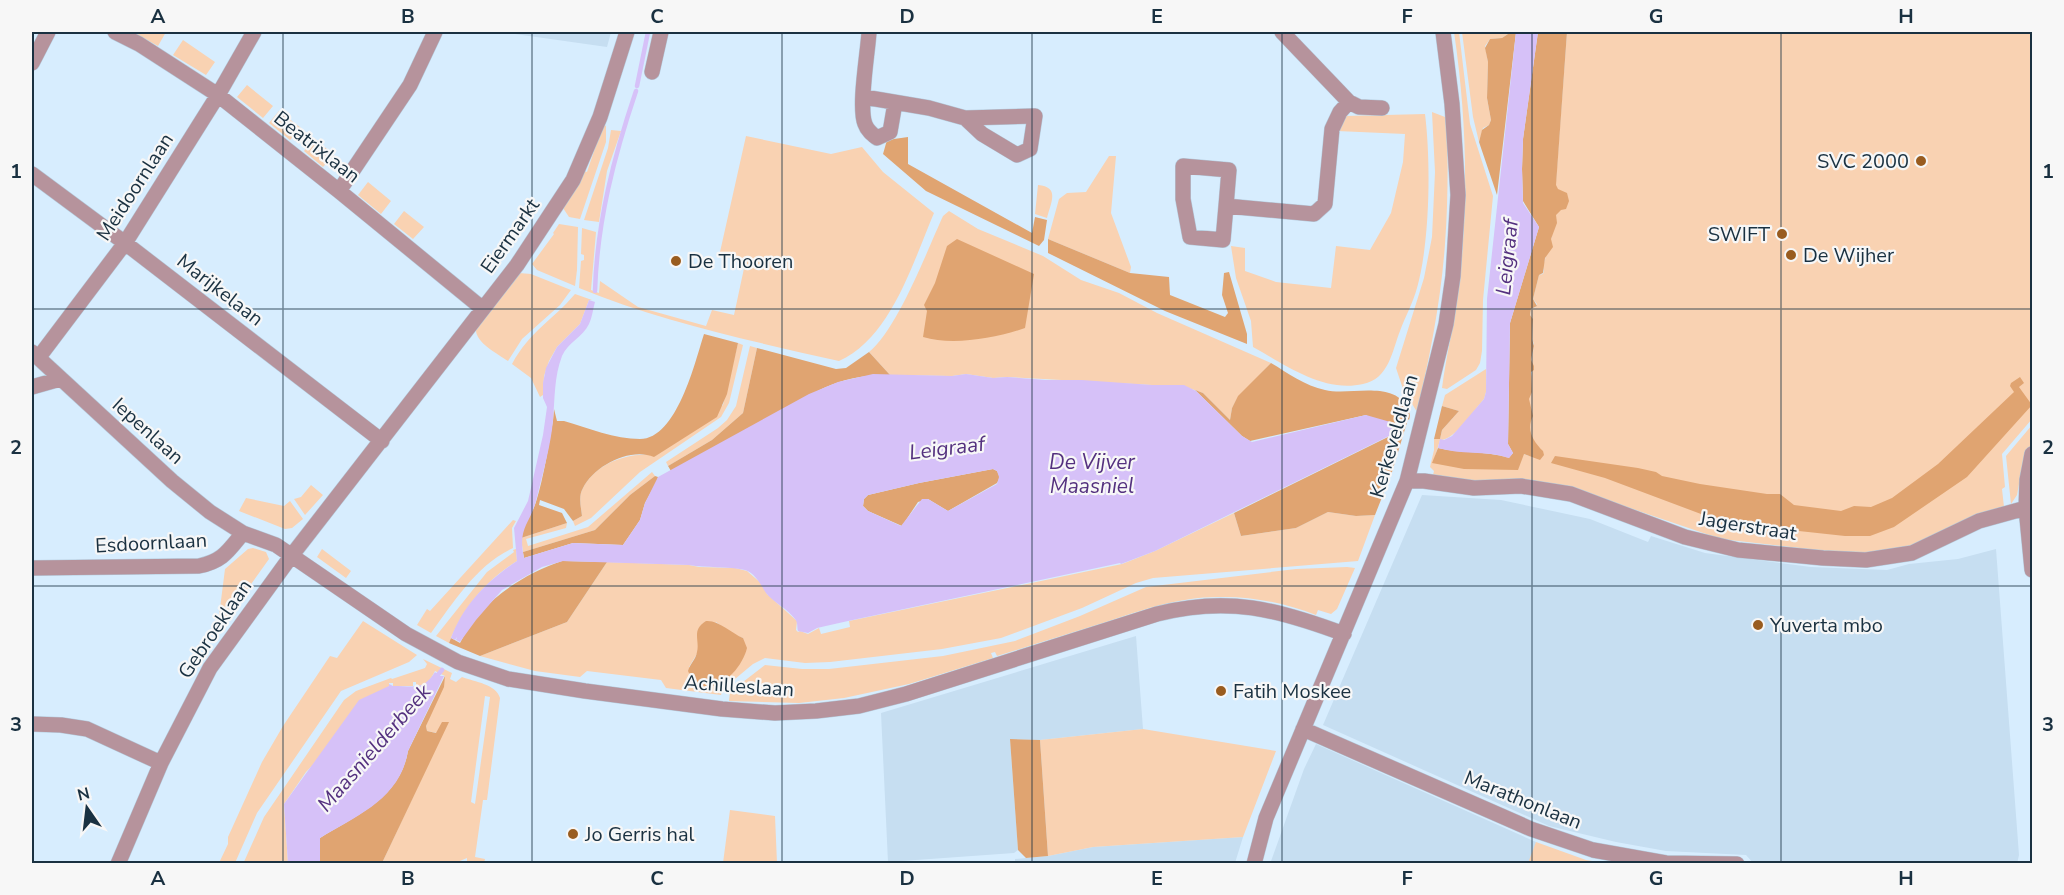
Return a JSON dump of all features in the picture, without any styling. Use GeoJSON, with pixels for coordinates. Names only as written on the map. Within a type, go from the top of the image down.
{"type":"FeatureCollection","features":[{"type":"Feature","properties":{"kind":"street"},"geometry":{"type":"LineString","coordinates":[[32,63],[48,32]]}},
{"type":"Feature","properties":{"kind":"street","name":"Beatrixlaan"},"geometry":{"type":"LineString","coordinates":[[115,32],[139,44],[218,95],[339,190],[483,309]]}},
{"type":"Feature","properties":{"kind":"street","name":"Meidoornlaan"},"geometry":{"type":"LineString","coordinates":[[35,354],[125,243],[218,95],[254,32]]}},
{"type":"Feature","properties":{"kind":"street"},"geometry":{"type":"LineString","coordinates":[[339,190],[410,85],[435,32]]}},
{"type":"Feature","properties":{"kind":"street","name":"Eiermarkt"},"geometry":{"type":"LineString","coordinates":[[382,441],[546,224],[573,180],[600,117],[627,32]]}},
{"type":"Feature","properties":{"kind":"street"},"geometry":{"type":"LineString","coordinates":[[652,72],[662,32]]}},
{"type":"Feature","properties":{"kind":"street"},"geometry":{"type":"LineString","coordinates":[[869,32],[863,121],[868,130],[877,138],[890,132],[895,103]]}},
{"type":"Feature","properties":{"kind":"street"},"geometry":{"type":"LineString","coordinates":[[1282,32],[1349,102],[1359,107],[1382,108]]}},
{"type":"Feature","properties":{"kind":"street","name":"Kerkeveldlaan"},"geometry":{"type":"LineString","coordinates":[[1254,864],[1266,818],[1407,481],[1446,324],[1453,276],[1458,195],[1452,104],[1443,32]]}},
{"type":"Feature","properties":{"kind":"street"},"geometry":{"type":"LineString","coordinates":[[864,97],[929,108],[965,118]]}},
{"type":"Feature","properties":{"kind":"street"},"geometry":{"type":"LineString","coordinates":[[1226,206],[1314,214],[1325,204],[1332,129],[1340,112],[1349,102]]}},
{"type":"Feature","properties":{"kind":"street"},"geometry":{"type":"LineString","coordinates":[[1183,166],[1229,170],[1226,206],[1223,240],[1190,237],[1183,199],[1183,166]]}},
{"type":"Feature","properties":{"kind":"street","name":"Marijkelaan"},"geometry":{"type":"LineString","coordinates":[[32,174],[382,441]]}},
{"type":"Feature","properties":{"kind":"street","name":"Iepenlaan"},"geometry":{"type":"LineString","coordinates":[[35,354],[172,481],[210,512],[243,533]]}},
{"type":"Feature","properties":{"kind":"street"},"geometry":{"type":"LineString","coordinates":[[32,387],[60,379]]}},
{"type":"Feature","properties":{"kind":"street","name":"Gebroeklaan"},"geometry":{"type":"LineString","coordinates":[[118,864],[161,763],[210,668],[292,555],[382,441]]}},
{"type":"Feature","properties":{"kind":"street"},"geometry":{"type":"LineString","coordinates":[[2032,454],[2027,480],[2026,508],[2032,570]]}},
{"type":"Feature","properties":{"kind":"street","name":"Jagerstraat"},"geometry":{"type":"LineString","coordinates":[[1407,481],[1474,488],[1521,486],[1571,494],[1684,537],[1738,549],[1845,560],[1866,560],[1912,553],[1979,521],[2026,508]]}},
{"type":"Feature","properties":{"kind":"street"},"geometry":{"type":"LineString","coordinates":[[243,533],[276,545],[292,555]]}},
{"type":"Feature","properties":{"kind":"street","name":"Esdoornlaan"},"geometry":{"type":"LineString","coordinates":[[32,568],[199,566],[213,563],[224,557],[243,533]]}},
{"type":"Feature","properties":{"kind":"street","name":"Achilleslaan"},"geometry":{"type":"LineString","coordinates":[[292,555],[406,634],[458,662],[484,672],[585,691],[722,709],[775,713],[859,706],[906,694],[1157,614],[1198,606],[1230,605],[1262,609],[1296,616],[1344,634]]}},
{"type":"Feature","properties":{"kind":"street"},"geometry":{"type":"LineString","coordinates":[[32,724],[87,729],[161,763]]}},
{"type":"Feature","properties":{"kind":"street","name":"Marathonlaan"},"geometry":{"type":"LineString","coordinates":[[1304,729],[1531,829],[1593,850],[1666,863],[1737,864]]}},
{"type":"Feature","properties":{"kind":"shaded area"},"geometry":{"type":"Polygon","coordinates":[[[132,32],[166,32],[158,46],[132,32]]]}},
{"type":"Feature","properties":{"kind":"shaded area"},"geometry":{"type":"Polygon","coordinates":[[[501,32],[611,32],[607,47],[501,32]]]}},
{"type":"Feature","properties":{"kind":"shaded area"},"geometry":{"type":"Polygon","coordinates":[[[1454,32],[1459,32],[1470,124],[1493,196],[1483,300],[1480,363],[1476,370],[1447,389],[1442,388],[1462,260],[1465,195],[1462,97],[1454,32]]]}},
{"type":"Feature","properties":{"kind":"shaded area"},"geometry":{"type":"Polygon","coordinates":[[[1462,32],[1511,32],[1502,38],[1490,39],[1485,46],[1488,62],[1487,98],[1491,120],[1489,125],[1483,128],[1479,142],[1473,117],[1462,32]]]}},
{"type":"Feature","properties":{"kind":"shaded area"},"geometry":{"type":"Polygon","coordinates":[[[1511,32],[1516,32],[1497,195],[1479,142],[1482,130],[1489,125],[1491,120],[1487,98],[1488,62],[1485,48],[1490,39],[1502,38],[1511,32]]]}},
{"type":"Feature","properties":{"kind":"shaded area"},"geometry":{"type":"Polygon","coordinates":[[[1538,32],[1567,32],[1556,185],[1558,189],[1567,193],[1569,201],[1566,209],[1556,215],[1557,223],[1551,239],[1553,247],[1545,258],[1543,273],[1539,275],[1533,299],[1537,306],[1531,309],[1530,315],[1533,319],[1534,346],[1531,360],[1534,370],[1531,372],[1532,392],[1529,399],[1533,416],[1530,431],[1544,455],[1540,460],[1524,454],[1518,470],[1464,469],[1432,463],[1438,448],[1509,458],[1513,453],[1508,444],[1510,323],[1539,227],[1523,201],[1522,169],[1523,139],[1538,32]]]}},
{"type":"Feature","properties":{"kind":"shaded area","name":"De Wijher"},"geometry":{"type":"Polygon","coordinates":[[[1567,32],[2032,32],[2032,419],[2002,454],[2004,507],[1900,550],[1852,554],[1721,539],[1568,487],[1467,481],[1433,475],[1434,471],[1430,467],[1434,439],[1440,439],[1442,430],[1459,411],[1442,406],[1445,395],[1486,369],[1484,399],[1458,430],[1446,439],[1440,440],[1433,463],[1524,454],[1529,456],[1522,435],[1534,344],[1533,319],[1530,315],[1531,309],[1537,304],[1533,299],[1539,275],[1544,271],[1543,266],[1552,235],[1567,32]]]}},
{"type":"Feature","properties":{"kind":"shaded area"},"geometry":{"type":"Polygon","coordinates":[[[183,40],[215,62],[206,75],[173,55],[183,40]]]}},
{"type":"Feature","properties":{"kind":"shaded area"},"geometry":{"type":"Polygon","coordinates":[[[247,85],[273,106],[263,118],[237,97],[247,85]]]}},
{"type":"Feature","properties":{"kind":"shaded area"},"geometry":{"type":"Polygon","coordinates":[[[279,111],[301,128],[290,140],[269,123],[279,111]]]}},
{"type":"Feature","properties":{"kind":"shaded area"},"geometry":{"type":"Polygon","coordinates":[[[1432,112],[1445,117],[1447,124],[1446,229],[1438,307],[1417,412],[1403,389],[1396,368],[1424,278],[1432,237],[1435,172],[1432,112]]]}},
{"type":"Feature","properties":{"kind":"shaded area"},"geometry":{"type":"Polygon","coordinates":[[[1425,114],[1428,202],[1425,248],[1417,288],[1392,355],[1384,370],[1372,381],[1363,384],[1334,385],[1305,376],[1253,347],[1251,321],[1236,278],[1231,246],[1245,248],[1245,271],[1276,282],[1331,288],[1336,246],[1370,250],[1391,213],[1403,162],[1405,134],[1337,131],[1345,116],[1425,114]]]}},
{"type":"Feature","properties":{"kind":"shaded area"},"geometry":{"type":"Polygon","coordinates":[[[603,124],[606,126],[606,142],[580,219],[569,217],[563,208],[584,171],[587,172],[603,124]]]}},
{"type":"Feature","properties":{"kind":"shaded area"},"geometry":{"type":"Polygon","coordinates":[[[611,130],[621,131],[607,171],[599,222],[584,220],[608,148],[611,130]]]}},
{"type":"Feature","properties":{"kind":"shaded area"},"geometry":{"type":"Polygon","coordinates":[[[746,136],[831,154],[862,147],[883,172],[934,213],[898,297],[886,317],[873,335],[857,350],[839,361],[675,321],[579,288],[581,261],[584,260],[584,255],[581,254],[582,228],[596,232],[591,290],[599,293],[600,281],[638,307],[706,326],[712,310],[734,315],[746,259],[720,252],[746,136]]]}},
{"type":"Feature","properties":{"kind":"shaded area"},"geometry":{"type":"Polygon","coordinates":[[[908,137],[908,164],[1032,233],[1035,217],[1047,220],[1044,240],[1039,246],[926,191],[883,154],[887,140],[908,137]]]}},
{"type":"Feature","properties":{"kind":"shaded area"},"geometry":{"type":"Polygon","coordinates":[[[314,138],[334,155],[323,167],[304,151],[314,138]]]}},
{"type":"Feature","properties":{"kind":"shaded area"},"geometry":{"type":"Polygon","coordinates":[[[1109,156],[1116,156],[1111,213],[1131,267],[1130,273],[1048,239],[1059,199],[1067,193],[1086,192],[1109,156]]]}},
{"type":"Feature","properties":{"kind":"shaded area"},"geometry":{"type":"Polygon","coordinates":[[[368,182],[391,201],[381,214],[358,195],[368,182]]]}},
{"type":"Feature","properties":{"kind":"shaded area"},"geometry":{"type":"Polygon","coordinates":[[[1038,185],[1045,186],[1052,192],[1047,218],[1035,214],[1038,185]]]}},
{"type":"Feature","properties":{"kind":"shaded area"},"geometry":{"type":"Polygon","coordinates":[[[404,211],[424,227],[413,239],[394,224],[404,211]]]}},
{"type":"Feature","properties":{"kind":"shaded area"},"geometry":{"type":"Polygon","coordinates":[[[949,211],[978,229],[1043,256],[1081,280],[1119,293],[1157,313],[1271,363],[1237,399],[1232,408],[1230,420],[1203,393],[1180,385],[993,378],[966,374],[952,376],[890,375],[869,352],[880,341],[900,309],[943,216],[949,211]]]}},
{"type":"Feature","properties":{"kind":"shaded area"},"geometry":{"type":"Polygon","coordinates":[[[559,224],[578,227],[575,286],[537,270],[532,264],[559,224]]]}},
{"type":"Feature","properties":{"kind":"shaded area"},"geometry":{"type":"Polygon","coordinates":[[[957,239],[1034,274],[1025,328],[974,340],[948,341],[923,337],[927,311],[924,305],[935,283],[947,246],[957,239]]]}},
{"type":"Feature","properties":{"kind":"shaded area"},"geometry":{"type":"Polygon","coordinates":[[[1048,239],[1130,273],[1169,277],[1170,295],[1225,317],[1228,313],[1222,295],[1224,273],[1229,272],[1247,334],[1247,344],[1165,311],[1048,253],[1048,239]]]}},
{"type":"Feature","properties":{"kind":"shaded area"},"geometry":{"type":"Polygon","coordinates":[[[519,273],[531,274],[571,290],[560,305],[522,339],[508,361],[483,344],[476,330],[519,273]]]}},
{"type":"Feature","properties":{"kind":"shaded area"},"geometry":{"type":"Polygon","coordinates":[[[575,294],[592,300],[589,300],[580,324],[557,347],[549,361],[544,376],[543,395],[540,397],[531,378],[512,364],[534,334],[575,294]]]}},
{"type":"Feature","properties":{"kind":"shaded area"},"geometry":{"type":"Polygon","coordinates":[[[704,334],[738,343],[727,394],[717,417],[654,457],[634,455],[624,457],[595,472],[581,491],[582,516],[573,521],[564,509],[540,500],[539,505],[562,513],[567,523],[521,538],[539,492],[554,409],[557,421],[621,437],[640,439],[653,436],[664,427],[683,397],[704,334]]]}},
{"type":"Feature","properties":{"kind":"shaded area"},"geometry":{"type":"Polygon","coordinates":[[[738,343],[743,345],[729,403],[721,417],[640,472],[591,518],[575,526],[573,521],[582,516],[581,491],[595,473],[621,458],[649,455],[723,405],[738,343]]]}},
{"type":"Feature","properties":{"kind":"shaded area"},"geometry":{"type":"Polygon","coordinates":[[[750,346],[757,348],[743,413],[712,440],[668,466],[666,462],[727,420],[736,406],[750,346]]]}},
{"type":"Feature","properties":{"kind":"shaded area"},"geometry":{"type":"Polygon","coordinates":[[[757,348],[836,369],[846,368],[869,352],[890,375],[854,378],[826,387],[671,471],[668,466],[712,440],[743,413],[757,348]]]}},
{"type":"Feature","properties":{"kind":"shaded area"},"geometry":{"type":"Polygon","coordinates":[[[1271,363],[1311,386],[1335,391],[1381,391],[1400,399],[1407,407],[1409,420],[1375,515],[1356,516],[1328,512],[1296,528],[1241,536],[1234,513],[1394,434],[1366,415],[1250,441],[1195,390],[1203,393],[1230,420],[1232,408],[1238,396],[1271,363]]]}},
{"type":"Feature","properties":{"kind":"shaded area"},"geometry":{"type":"Polygon","coordinates":[[[2020,377],[2024,383],[2019,387],[2032,405],[1967,477],[1894,527],[1870,536],[1845,536],[1725,523],[1605,478],[1551,463],[1555,456],[1638,468],[1700,484],[1780,494],[1794,505],[1841,511],[1854,506],[1871,507],[1892,498],[1938,464],[2014,392],[2010,386],[2011,383],[2020,377]]]}},
{"type":"Feature","properties":{"kind":"shaded area"},"geometry":{"type":"Polygon","coordinates":[[[1442,406],[1459,411],[1442,430],[1440,439],[1434,439],[1442,406]]]}},
{"type":"Feature","properties":{"kind":"shaded area"},"geometry":{"type":"Polygon","coordinates":[[[2032,425],[2032,443],[2021,473],[2017,495],[2011,504],[2006,456],[2032,425]]]}},
{"type":"Feature","properties":{"kind":"shaded area"},"geometry":{"type":"Polygon","coordinates":[[[993,469],[1000,477],[997,483],[948,511],[928,499],[918,502],[902,526],[868,511],[863,506],[864,499],[868,495],[993,469]]]}},
{"type":"Feature","properties":{"kind":"shaded area"},"geometry":{"type":"Polygon","coordinates":[[[652,472],[655,476],[630,495],[595,530],[523,552],[521,538],[567,523],[566,528],[526,539],[528,546],[588,527],[652,472]]]}},
{"type":"Feature","properties":{"kind":"shaded area"},"geometry":{"type":"Polygon","coordinates":[[[655,476],[658,477],[657,481],[645,503],[640,520],[623,545],[573,543],[524,558],[523,552],[595,530],[630,495],[655,476]]]}},
{"type":"Feature","properties":{"kind":"shaded area"},"geometry":{"type":"Polygon","coordinates":[[[311,485],[323,495],[305,515],[294,499],[301,497],[311,485]]]}},
{"type":"Feature","properties":{"kind":"shaded area"},"geometry":{"type":"Polygon","coordinates":[[[1422,495],[1501,500],[1590,519],[1648,542],[1651,536],[1705,553],[1811,567],[1887,570],[1909,564],[1958,559],[1996,549],[2019,855],[2017,864],[1754,864],[1746,855],[1666,851],[1616,842],[1549,826],[1323,725],[1422,495]]]}},
{"type":"Feature","properties":{"kind":"shaded area"},"geometry":{"type":"Polygon","coordinates":[[[246,498],[284,506],[290,501],[303,519],[292,528],[285,529],[239,511],[246,498]]]}},
{"type":"Feature","properties":{"kind":"shaded area"},"geometry":{"type":"Polygon","coordinates":[[[1328,512],[1356,516],[1375,515],[1358,561],[1153,578],[1136,583],[1082,608],[1001,638],[942,649],[830,662],[805,663],[765,658],[753,664],[723,689],[721,695],[666,688],[661,680],[587,671],[580,677],[535,671],[480,656],[567,622],[607,562],[689,565],[747,571],[762,584],[767,594],[797,621],[796,630],[798,632],[808,634],[819,628],[821,634],[850,627],[849,621],[1122,564],[1155,551],[1234,513],[1241,536],[1296,528],[1328,512]],[[716,622],[689,667],[738,665],[745,654],[743,638],[730,633],[716,622]]]}},
{"type":"Feature","properties":{"kind":"shaded area"},"geometry":{"type":"Polygon","coordinates":[[[513,520],[516,521],[512,528],[513,548],[500,555],[477,574],[431,633],[417,625],[427,609],[430,611],[513,520]]]}},
{"type":"Feature","properties":{"kind":"shaded area"},"geometry":{"type":"Polygon","coordinates":[[[253,548],[266,552],[269,559],[227,618],[219,616],[225,569],[248,549],[253,548]]]}},
{"type":"Feature","properties":{"kind":"shaded area"},"geometry":{"type":"Polygon","coordinates":[[[322,549],[351,571],[346,578],[317,557],[322,549]]]}},
{"type":"Feature","properties":{"kind":"shaded area"},"geometry":{"type":"Polygon","coordinates":[[[516,549],[517,561],[495,577],[476,596],[454,630],[449,643],[436,636],[487,572],[516,549]]]}},
{"type":"Feature","properties":{"kind":"shaded area"},"geometry":{"type":"Polygon","coordinates":[[[562,561],[607,562],[567,622],[480,656],[449,643],[451,638],[460,643],[468,628],[503,592],[532,574],[562,561]]]}},
{"type":"Feature","properties":{"kind":"shaded area"},"geometry":{"type":"Polygon","coordinates":[[[1355,568],[1337,609],[1331,614],[1318,610],[1316,615],[1256,599],[1218,597],[1189,599],[1147,609],[997,656],[995,652],[991,653],[993,658],[909,684],[844,698],[799,703],[729,701],[730,692],[765,665],[829,669],[943,656],[1015,641],[1146,587],[1296,569],[1355,568]]]}},
{"type":"Feature","properties":{"kind":"shaded area"},"geometry":{"type":"Polygon","coordinates":[[[363,621],[417,655],[409,662],[341,691],[257,813],[235,863],[219,863],[228,844],[228,837],[262,762],[283,726],[330,656],[337,658],[363,621]]]}},
{"type":"Feature","properties":{"kind":"shaded area"},"geometry":{"type":"Polygon","coordinates":[[[706,621],[720,625],[743,638],[747,648],[740,664],[727,679],[719,684],[702,686],[693,682],[688,671],[698,648],[697,632],[701,624],[706,621]]]}},
{"type":"Feature","properties":{"kind":"shaded area"},"geometry":{"type":"Polygon","coordinates":[[[1136,636],[1143,729],[1040,740],[1010,739],[1018,850],[1014,853],[888,862],[881,713],[1136,636]]]}},
{"type":"Feature","properties":{"kind":"shaded area"},"geometry":{"type":"Polygon","coordinates":[[[423,659],[452,673],[450,679],[456,682],[462,677],[484,684],[498,693],[500,698],[487,800],[483,800],[475,857],[485,859],[484,863],[467,863],[467,858],[455,863],[382,863],[448,722],[437,733],[427,731],[426,726],[445,676],[435,671],[430,680],[423,685],[416,686],[416,682],[413,682],[413,686],[393,686],[393,683],[389,683],[389,686],[306,772],[284,804],[288,863],[243,864],[264,817],[344,700],[356,691],[425,668],[427,664],[423,659]],[[485,696],[471,802],[475,804],[490,697],[485,696]]]}},
{"type":"Feature","properties":{"kind":"shaded area"},"geometry":{"type":"Polygon","coordinates":[[[445,676],[444,687],[426,726],[427,731],[436,733],[442,722],[449,722],[382,863],[320,863],[320,838],[375,804],[396,781],[408,751],[445,676]]]}},
{"type":"Feature","properties":{"kind":"shaded area"},"geometry":{"type":"Polygon","coordinates":[[[1143,729],[1276,751],[1243,837],[1093,847],[1048,856],[1040,740],[1143,729]]]}},
{"type":"Feature","properties":{"kind":"shaded area"},"geometry":{"type":"Polygon","coordinates":[[[1010,739],[1040,740],[1048,856],[1026,858],[1018,850],[1010,739]]]}},
{"type":"Feature","properties":{"kind":"shaded area"},"geometry":{"type":"Polygon","coordinates":[[[1316,744],[1536,842],[1535,846],[1575,863],[1270,864],[1304,769],[1316,744]]]}},
{"type":"Feature","properties":{"kind":"shaded area"},"geometry":{"type":"Polygon","coordinates":[[[730,810],[775,816],[777,863],[723,863],[730,810]]]}},
{"type":"Feature","properties":{"kind":"shaded area"},"geometry":{"type":"Polygon","coordinates":[[[1243,837],[1235,863],[1015,864],[1015,859],[1048,856],[1093,847],[1243,837]]]}},
{"type":"Feature","properties":{"kind":"shaded area"},"geometry":{"type":"Polygon","coordinates":[[[1536,842],[1586,860],[1605,863],[1528,863],[1536,842]]]}},
{"type":"Feature","properties":{"kind":"water","name":"Leigraaf"},"geometry":{"type":"Polygon","coordinates":[[[1516,32],[1538,32],[1523,139],[1522,169],[1523,203],[1539,227],[1510,323],[1508,444],[1513,453],[1509,458],[1438,448],[1440,439],[1444,440],[1452,436],[1484,399],[1486,392],[1487,299],[1516,32]]]}},
{"type":"Feature","properties":{"kind":"water","name":"De Vijver Maasniel"},"geometry":{"type":"Polygon","coordinates":[[[589,300],[595,302],[589,324],[565,351],[559,364],[549,449],[534,506],[523,532],[524,558],[573,543],[623,545],[640,520],[645,503],[658,477],[809,394],[838,382],[873,374],[952,376],[966,374],[993,378],[1184,385],[1196,391],[1242,436],[1252,442],[1366,415],[1401,425],[1397,436],[1393,434],[1155,551],[1121,564],[848,621],[817,628],[808,633],[798,631],[797,622],[792,615],[769,597],[755,576],[745,570],[689,565],[563,561],[542,567],[502,590],[460,642],[456,640],[457,637],[455,640],[451,638],[462,615],[496,576],[517,561],[514,528],[528,501],[543,435],[547,407],[543,398],[546,368],[557,347],[580,324],[589,300]],[[993,469],[868,495],[864,499],[863,506],[868,511],[901,526],[922,499],[928,499],[948,511],[997,484],[999,477],[997,471],[993,469]]]}},
{"type":"Feature","properties":{"kind":"water"},"geometry":{"type":"Polygon","coordinates":[[[435,672],[439,676],[444,676],[408,751],[403,768],[387,794],[362,813],[320,838],[320,863],[288,863],[284,804],[359,700],[389,684],[393,686],[422,685],[435,672]]]}},
{"type":"Feature","properties":{"kind":"waterway","name":"Maasnielderbeek"},"geometry":{"type":"LineString","coordinates":[[637,86],[648,32]]}},
{"type":"Feature","properties":{"kind":"waterway","name":"Maasnielderbeek"},"geometry":{"type":"LineString","coordinates":[[595,291],[599,240],[608,190],[636,91]]}},
{"type":"Feature","properties":{"kind":"waterway","name":"Maasnielderbeek"},"geometry":{"type":"LineString","coordinates":[[436,677],[442,670]]}},
{"type":"Feature","properties":{"kind":"place","name":"SVC 2000"},"geometry":{"type":"Point","coordinates":[1921,161]}},
{"type":"Feature","properties":{"kind":"place","name":"SWIFT"},"geometry":{"type":"Point","coordinates":[1782,234]}},
{"type":"Feature","properties":{"kind":"place","name":"De Wijher"},"geometry":{"type":"Point","coordinates":[1791,255]}},
{"type":"Feature","properties":{"kind":"place","name":"De Thooren"},"geometry":{"type":"Point","coordinates":[676,261]}},
{"type":"Feature","properties":{"kind":"place","name":"Yuverta mbo"},"geometry":{"type":"Point","coordinates":[1758,625]}},
{"type":"Feature","properties":{"kind":"place","name":"Fatih Moskee"},"geometry":{"type":"Point","coordinates":[1221,691]}},
{"type":"Feature","properties":{"kind":"place","name":"Jo Gerris hal"},"geometry":{"type":"Point","coordinates":[573,834]}}]}
